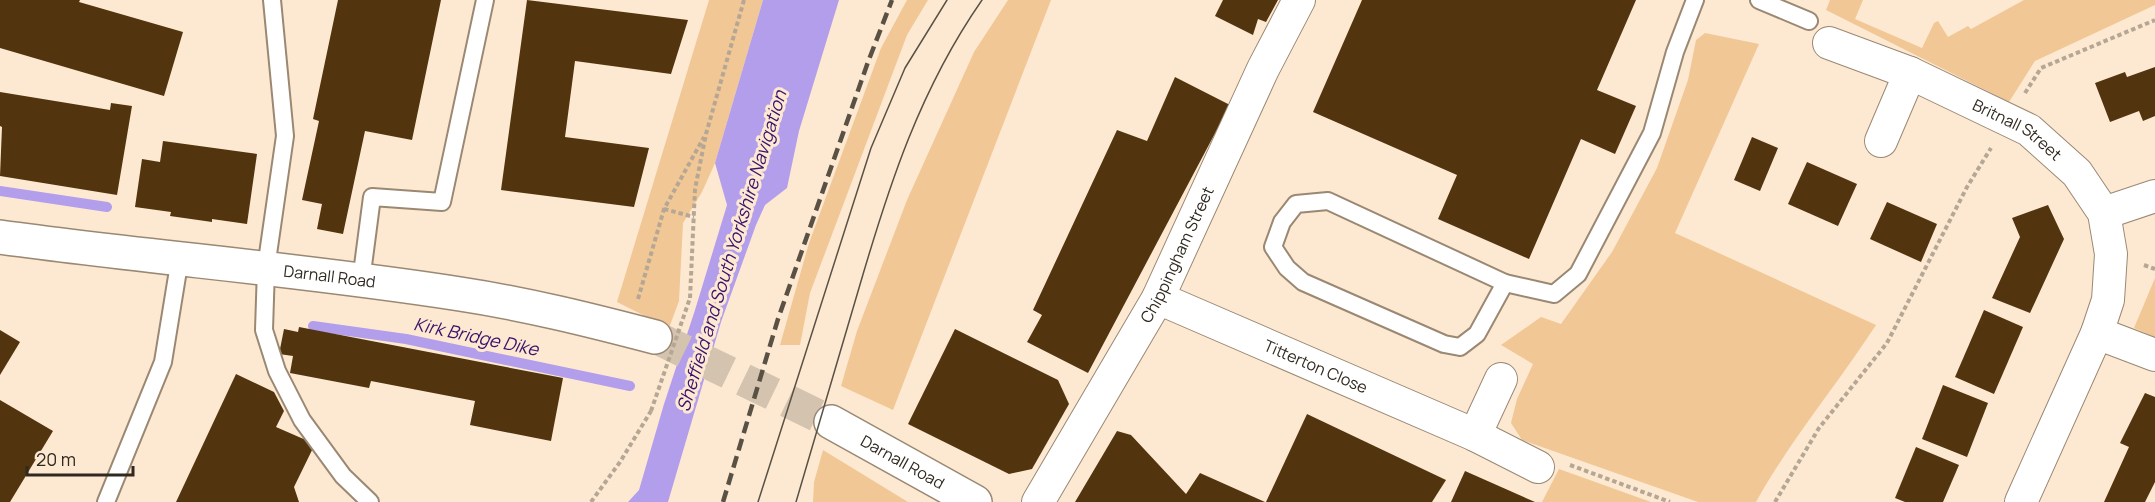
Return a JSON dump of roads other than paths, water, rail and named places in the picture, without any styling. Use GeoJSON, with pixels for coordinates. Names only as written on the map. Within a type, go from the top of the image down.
{"type":"FeatureCollection","features":[{"type":"Feature","properties":{"kind":"main road","name":"Darnall Road"},"geometry":{"type":"LineString","coordinates":[[1,240],[266,268],[460,294],[548,311],[655,337]]}},
{"type":"Feature","properties":{"kind":"main road","name":"Darnall Road"},"geometry":{"type":"LineString","coordinates":[[831,422],[975,502]]}},
{"type":"Feature","properties":{"kind":"street","name":"Chippingham Street"},"geometry":{"type":"LineString","coordinates":[[1038,502],[1158,298],[1263,69],[1299,0]]}},
{"type":"Feature","properties":{"kind":"street","name":"Britnall Street"},"geometry":{"type":"LineString","coordinates":[[1819,32],[2029,130],[2077,173],[2104,213],[2111,254],[2108,300],[2097,333],[2021,502]]}},
{"type":"Feature","properties":{"kind":"street"},"geometry":{"type":"LineString","coordinates":[[1881,141],[1910,73]]}},
{"type":"Feature","properties":{"kind":"street"},"geometry":{"type":"LineString","coordinates":[[2104,213],[2155,196]]}},
{"type":"Feature","properties":{"kind":"street","name":"Titterton Close"},"geometry":{"type":"LineString","coordinates":[[1158,298],[1475,435],[1538,467]]}},
{"type":"Feature","properties":{"kind":"street"},"geometry":{"type":"LineString","coordinates":[[2097,333],[2155,356]]}},
{"type":"Feature","properties":{"kind":"street"},"geometry":{"type":"LineString","coordinates":[[1475,435],[1501,379]]}},
{"type":"Feature","properties":{"kind":"lane"},"geometry":{"type":"LineString","coordinates":[[272,0],[285,136],[266,268],[264,330],[277,371],[302,420],[343,476],[370,502]]}},
{"type":"Feature","properties":{"kind":"lane"},"geometry":{"type":"LineString","coordinates":[[361,281],[372,197],[442,202],[484,0]]}},
{"type":"Feature","properties":{"kind":"lane"},"geometry":{"type":"LineString","coordinates":[[1505,283],[1477,334],[1460,346],[1444,344],[1303,282],[1287,268],[1273,247],[1282,222],[1296,204],[1328,201],[1505,283],[1554,294],[1578,274],[1652,133],[1675,52],[1695,0]]}},
{"type":"Feature","properties":{"kind":"lane"},"geometry":{"type":"LineString","coordinates":[[1760,0],[1819,32]]}},
{"type":"Feature","properties":{"kind":"lane"},"geometry":{"type":"LineString","coordinates":[[106,502],[163,362],[180,258]]}},
{"type":"Feature","properties":{"kind":"water","name":"Sheffield and South Yorkshire Navigation"},"geometry":{"type":"Polygon","coordinates":[[[763,0],[839,0],[799,131],[787,188],[765,205],[756,225],[721,322],[668,502],[628,502],[639,490],[727,205],[715,163],[763,0]]]}},
{"type":"Feature","properties":{"kind":"waterway","name":"Kirk Bridge Dike"},"geometry":{"type":"LineString","coordinates":[[0,191],[107,207]]}},
{"type":"Feature","properties":{"kind":"waterway","name":"Kirk Bridge Dike"},"geometry":{"type":"LineString","coordinates":[[313,326],[406,339],[630,386]]}},
{"type":"Feature","properties":{"kind":"tunnel"},"geometry":{"type":"LineString","coordinates":[[655,337],[831,422]]}},
{"type":"Feature","properties":{"kind":"tram line"},"geometry":{"type":"LineString","coordinates":[[758,502],[871,148],[905,68],[947,0]]}},
{"type":"Feature","properties":{"kind":"tram line"},"geometry":{"type":"LineString","coordinates":[[796,502],[870,250],[908,139],[941,68],[982,0]]}},
{"type":"Feature","properties":{"kind":"railway"},"geometry":{"type":"LineString","coordinates":[[723,502],[778,319],[892,0]]}}]}
